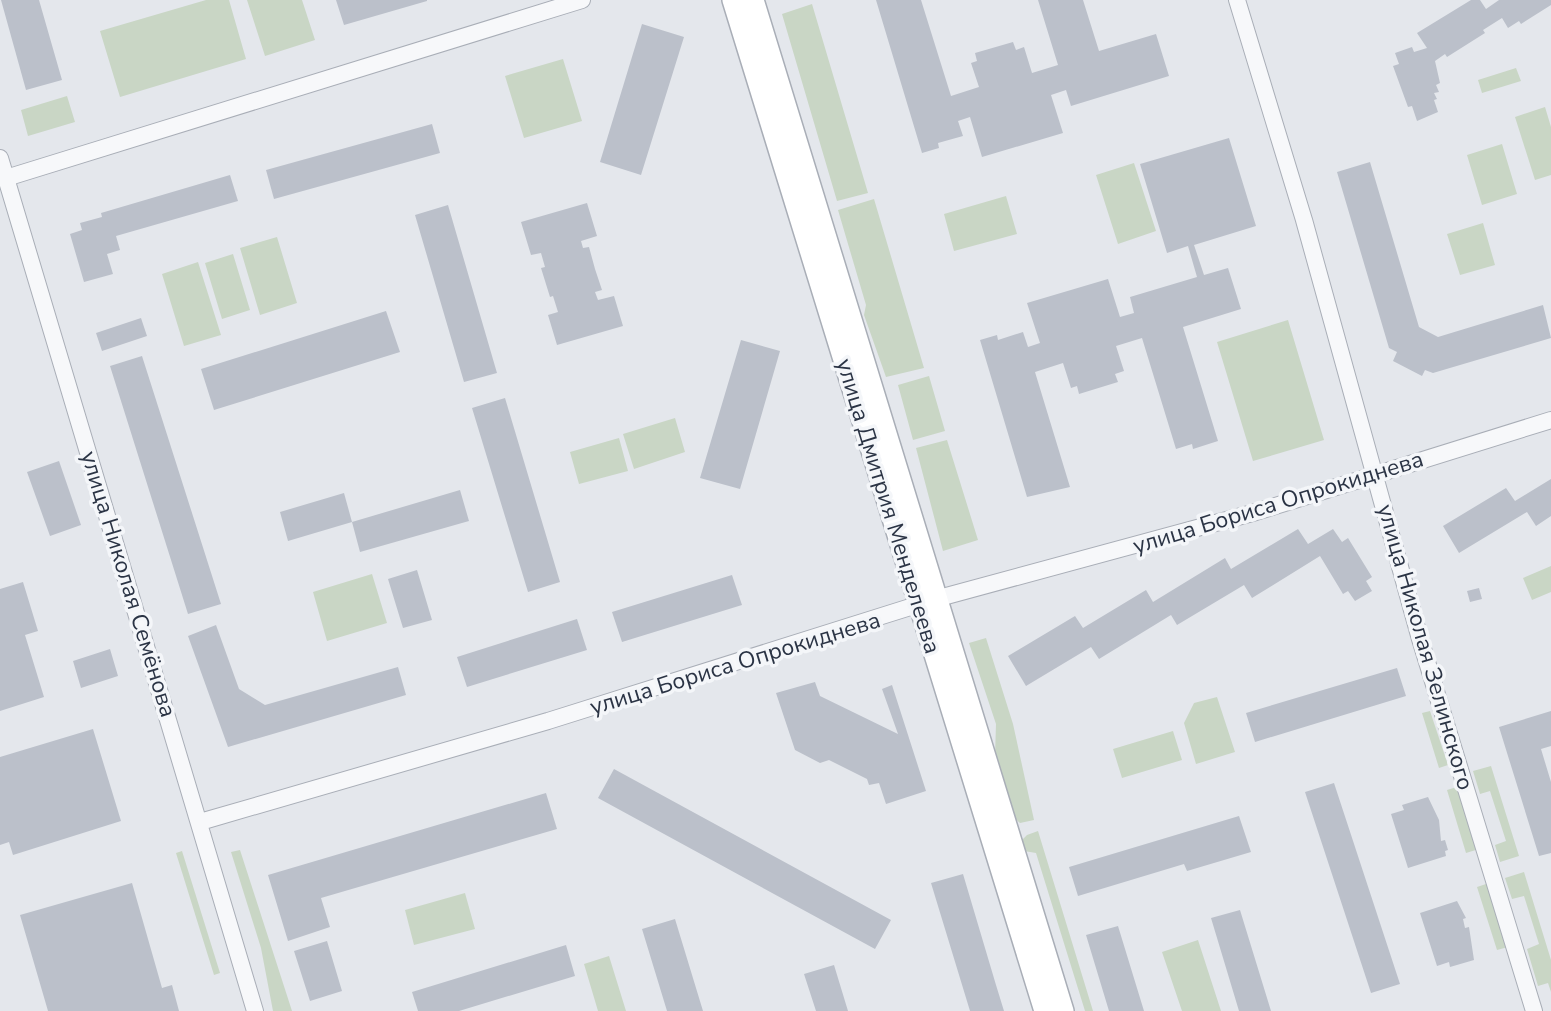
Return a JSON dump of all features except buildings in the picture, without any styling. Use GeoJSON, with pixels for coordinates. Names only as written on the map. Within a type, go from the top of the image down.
{"type":"FeatureCollection","features":[{"type":"Feature","properties":{"kind":"street"},"geometry":{"type":"LineString","coordinates":[[6,178],[582,0]]}},
{"type":"Feature","properties":{"kind":"street","name":"улица Дмитрия Менделеева"},"geometry":{"type":"LineString","coordinates":[[733,0],[814,255],[918,606],[1045,1011]]}},
{"type":"Feature","properties":{"kind":"street","name":"улица Дмитрия Менделеева"},"geometry":{"type":"LineString","coordinates":[[753,0],[939,598],[1063,1011]]}},
{"type":"Feature","properties":{"kind":"street","name":"улица Николая Зелинского"},"geometry":{"type":"LineString","coordinates":[[1237,0],[1278,132],[1420,639],[1534,1011]]}},
{"type":"Feature","properties":{"kind":"street","name":"улица Николая Семёнова"},"geometry":{"type":"LineString","coordinates":[[0,158],[256,1011]]}},
{"type":"Feature","properties":{"kind":"street","name":"улица Бориса Опрокиднева"},"geometry":{"type":"LineString","coordinates":[[200,822],[548,721],[939,598],[1256,512],[1551,420]]}},
{"type":"Feature","properties":{"kind":"green space"},"geometry":{"type":"Polygon","coordinates":[[[206,0],[229,0],[246,59],[120,97],[100,31],[206,0]]]}},
{"type":"Feature","properties":{"kind":"green space"},"geometry":{"type":"Polygon","coordinates":[[[247,0],[302,0],[315,40],[265,56],[247,0]]]}},
{"type":"Feature","properties":{"kind":"green space"},"geometry":{"type":"Polygon","coordinates":[[[812,4],[868,193],[837,201],[782,14],[812,4]]]}},
{"type":"Feature","properties":{"kind":"green space"},"geometry":{"type":"Polygon","coordinates":[[[563,59],[582,121],[524,138],[505,76],[563,59]]]}},
{"type":"Feature","properties":{"kind":"green space"},"geometry":{"type":"Polygon","coordinates":[[[1516,68],[1521,81],[1482,93],[1478,80],[1516,68]]]}},
{"type":"Feature","properties":{"kind":"green space"},"geometry":{"type":"Polygon","coordinates":[[[67,96],[75,122],[28,136],[21,110],[67,96]]]}},
{"type":"Feature","properties":{"kind":"green space"},"geometry":{"type":"Polygon","coordinates":[[[1545,107],[1551,127],[1551,175],[1535,180],[1515,117],[1545,107]]]}},
{"type":"Feature","properties":{"kind":"green space"},"geometry":{"type":"Polygon","coordinates":[[[1502,144],[1517,194],[1482,205],[1467,155],[1502,144]]]}},
{"type":"Feature","properties":{"kind":"green space"},"geometry":{"type":"Polygon","coordinates":[[[1134,163],[1156,231],[1118,244],[1096,175],[1134,163]]]}},
{"type":"Feature","properties":{"kind":"green space"},"geometry":{"type":"Polygon","coordinates":[[[1006,196],[1017,234],[954,251],[944,214],[1006,196]]]}},
{"type":"Feature","properties":{"kind":"green space"},"geometry":{"type":"Polygon","coordinates":[[[874,199],[924,368],[886,377],[864,315],[866,305],[838,210],[874,199]]]}},
{"type":"Feature","properties":{"kind":"green space"},"geometry":{"type":"Polygon","coordinates":[[[1483,223],[1495,265],[1460,275],[1447,234],[1483,223]]]}},
{"type":"Feature","properties":{"kind":"green space"},"geometry":{"type":"Polygon","coordinates":[[[277,237],[297,303],[260,315],[240,248],[277,237]]]}},
{"type":"Feature","properties":{"kind":"green space"},"geometry":{"type":"Polygon","coordinates":[[[233,254],[250,310],[222,319],[205,263],[233,254]]]}},
{"type":"Feature","properties":{"kind":"green space"},"geometry":{"type":"Polygon","coordinates":[[[198,262],[221,335],[184,346],[162,274],[198,262]]]}},
{"type":"Feature","properties":{"kind":"green space"},"geometry":{"type":"Polygon","coordinates":[[[1288,320],[1324,440],[1253,461],[1217,342],[1288,320]]]}},
{"type":"Feature","properties":{"kind":"green space"},"geometry":{"type":"Polygon","coordinates":[[[929,376],[945,431],[913,440],[898,385],[929,376]]]}},
{"type":"Feature","properties":{"kind":"green space"},"geometry":{"type":"Polygon","coordinates":[[[675,418],[685,452],[634,469],[623,434],[675,418]]]}},
{"type":"Feature","properties":{"kind":"green space"},"geometry":{"type":"Polygon","coordinates":[[[619,438],[628,471],[579,484],[570,452],[619,438]]]}},
{"type":"Feature","properties":{"kind":"green space"},"geometry":{"type":"Polygon","coordinates":[[[947,440],[978,540],[943,551],[916,448],[947,440]]]}},
{"type":"Feature","properties":{"kind":"green space"},"geometry":{"type":"Polygon","coordinates":[[[1551,566],[1551,592],[1532,600],[1523,578],[1551,566]]]}},
{"type":"Feature","properties":{"kind":"green space"},"geometry":{"type":"Polygon","coordinates":[[[372,574],[387,623],[327,641],[313,592],[372,574]]]}},
{"type":"Feature","properties":{"kind":"green space"},"geometry":{"type":"Polygon","coordinates":[[[986,638],[1013,724],[1034,820],[1020,823],[1012,816],[995,756],[996,724],[969,643],[986,638]]]}},
{"type":"Feature","properties":{"kind":"green space"},"geometry":{"type":"Polygon","coordinates":[[[1217,697],[1235,752],[1196,764],[1184,723],[1194,703],[1217,697]]]}},
{"type":"Feature","properties":{"kind":"green space"},"geometry":{"type":"Polygon","coordinates":[[[1430,711],[1448,765],[1439,768],[1422,713],[1430,711]]]}},
{"type":"Feature","properties":{"kind":"green space"},"geometry":{"type":"Polygon","coordinates":[[[1173,731],[1182,760],[1122,778],[1113,749],[1173,731]]]}},
{"type":"Feature","properties":{"kind":"green space"},"geometry":{"type":"Polygon","coordinates":[[[1491,766],[1519,856],[1500,862],[1495,845],[1506,841],[1490,791],[1480,794],[1473,771],[1491,766]]]}},
{"type":"Feature","properties":{"kind":"green space"},"geometry":{"type":"Polygon","coordinates":[[[1460,786],[1479,849],[1466,853],[1447,790],[1460,786]]]}},
{"type":"Feature","properties":{"kind":"green space"},"geometry":{"type":"Polygon","coordinates":[[[1038,831],[1093,1011],[1085,1011],[1036,853],[1024,851],[1020,842],[1027,835],[1038,831]]]}},
{"type":"Feature","properties":{"kind":"green space"},"geometry":{"type":"Polygon","coordinates":[[[240,850],[292,1011],[273,1011],[261,948],[231,852],[240,850]]]}},
{"type":"Feature","properties":{"kind":"green space"},"geometry":{"type":"Polygon","coordinates":[[[182,851],[220,973],[214,975],[176,853],[182,851]]]}},
{"type":"Feature","properties":{"kind":"green space"},"geometry":{"type":"Polygon","coordinates":[[[1524,872],[1551,960],[1551,992],[1548,983],[1538,986],[1527,949],[1539,944],[1524,896],[1512,899],[1505,878],[1524,872]]]}},
{"type":"Feature","properties":{"kind":"green space"},"geometry":{"type":"Polygon","coordinates":[[[1489,883],[1508,947],[1497,950],[1477,887],[1489,883]]]}},
{"type":"Feature","properties":{"kind":"green space"},"geometry":{"type":"Polygon","coordinates":[[[465,893],[475,929],[414,945],[405,910],[465,893]]]}},
{"type":"Feature","properties":{"kind":"green space"},"geometry":{"type":"Polygon","coordinates":[[[1198,940],[1221,1011],[1182,1011],[1162,952],[1198,940]]]}},
{"type":"Feature","properties":{"kind":"green space"},"geometry":{"type":"Polygon","coordinates":[[[609,956],[626,1011],[598,1011],[584,964],[609,956]]]}}]}
